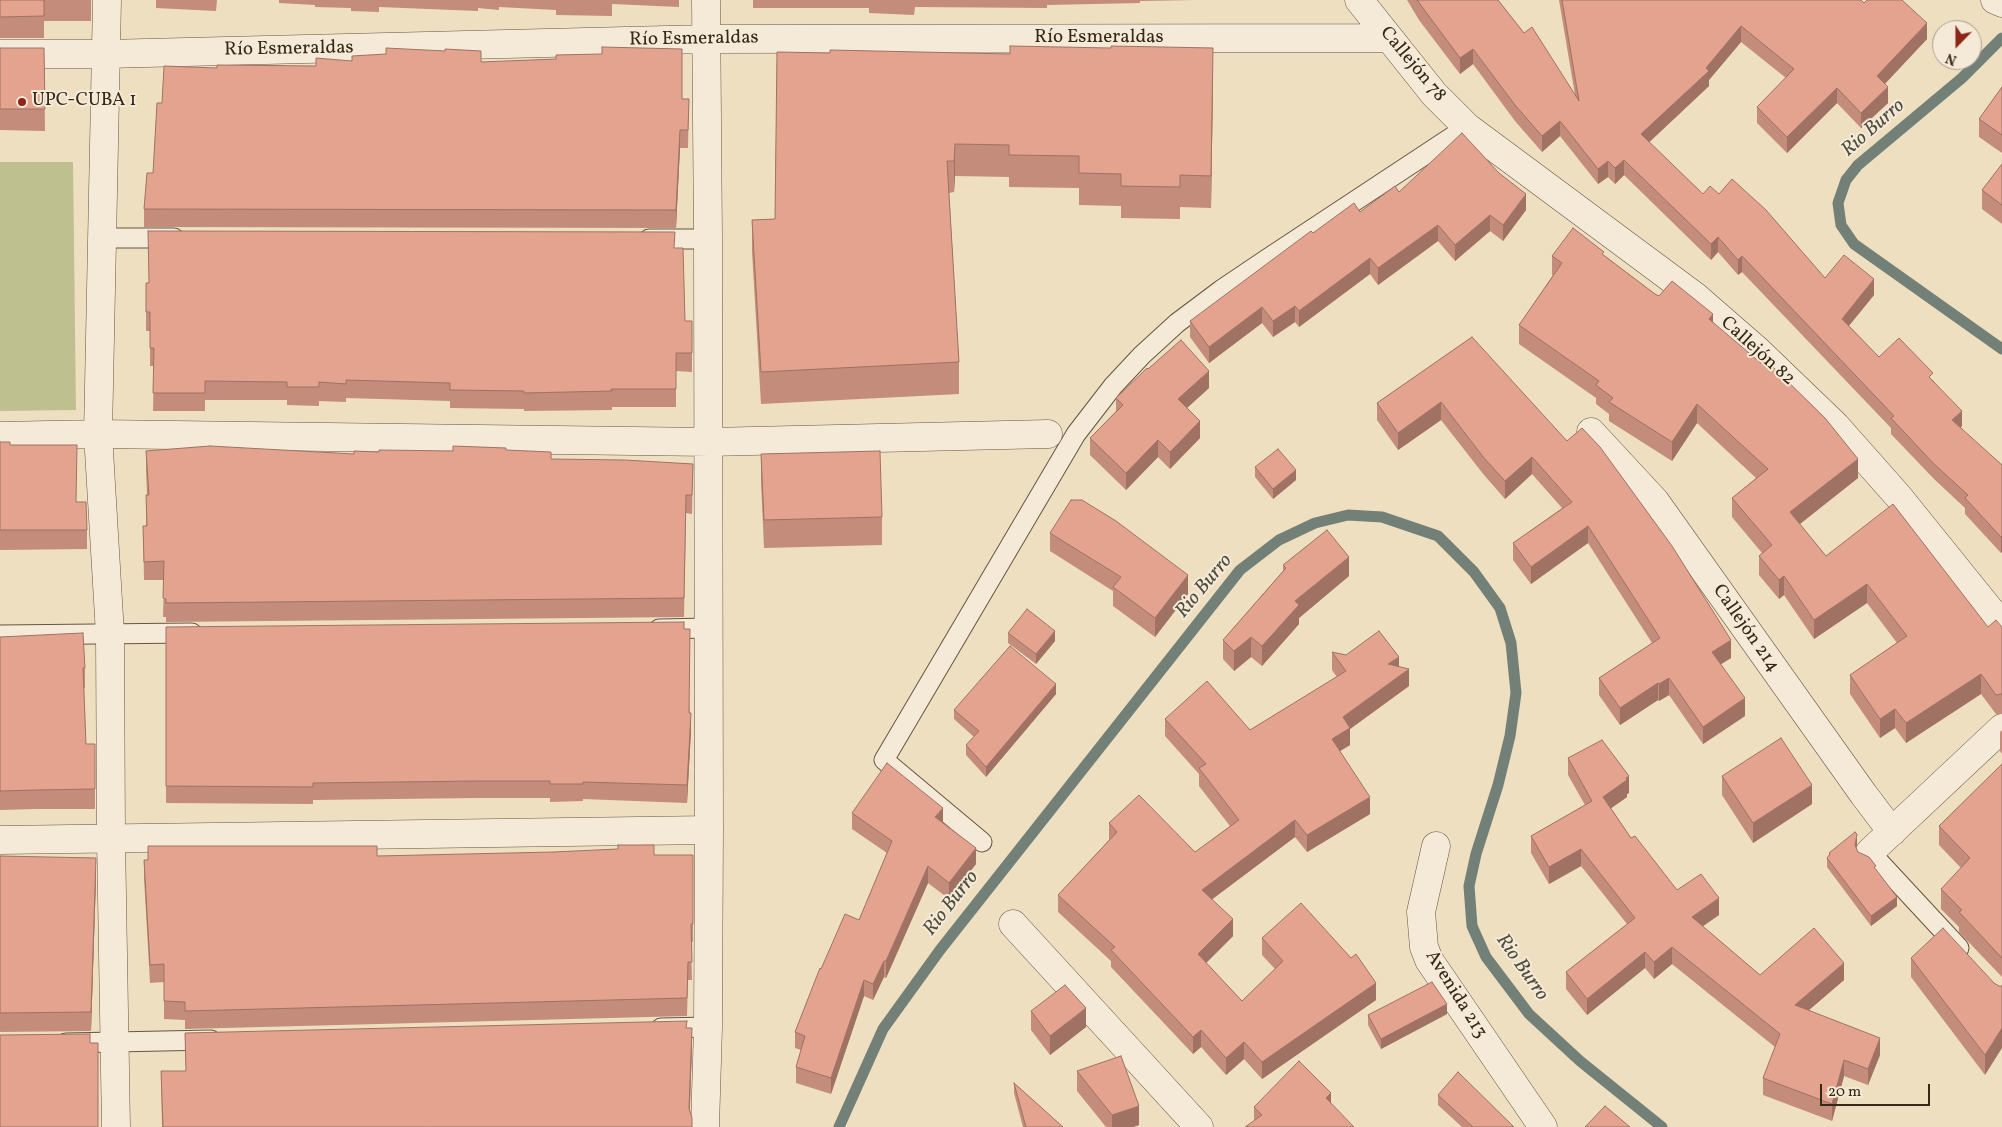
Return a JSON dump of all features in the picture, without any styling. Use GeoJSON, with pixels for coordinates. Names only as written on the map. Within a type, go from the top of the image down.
{"type":"FeatureCollection","features":[{"type":"Feature","properties":{"kind":"street"},"geometry":{"type":"LineString","coordinates":[[107,0],[98,434],[110,634],[116,1127]]}},
{"type":"Feature","properties":{"kind":"street"},"geometry":{"type":"LineString","coordinates":[[705,1127],[708,1027],[709,830],[706,0]]}},
{"type":"Feature","properties":{"kind":"street","name":"Callejón 78"},"geometry":{"type":"LineString","coordinates":[[1359,0],[1434,94],[1467,127]]}},
{"type":"Feature","properties":{"kind":"street"},"geometry":{"type":"LineString","coordinates":[[1995,0],[2002,3]]}},
{"type":"Feature","properties":{"kind":"street","name":"Río Esmeraldas"},"geometry":{"type":"LineString","coordinates":[[0,54],[106,54],[706,39],[1388,38]]}},
{"type":"Feature","properties":{"kind":"street","name":"Callejón 82"},"geometry":{"type":"LineString","coordinates":[[1467,127],[1696,297],[1758,351],[1836,426],[1892,489],[2002,625]]}},
{"type":"Feature","properties":{"kind":"street","name":"Callejón 214"},"geometry":{"type":"LineString","coordinates":[[1591,432],[1655,501],[1864,796],[1892,832]]}},
{"type":"Feature","properties":{"kind":"street"},"geometry":{"type":"LineString","coordinates":[[0,436],[98,434],[709,442],[1048,434]]}},
{"type":"Feature","properties":{"kind":"street"},"geometry":{"type":"LineString","coordinates":[[1870,852],[2002,728]]}},
{"type":"Feature","properties":{"kind":"street"},"geometry":{"type":"LineString","coordinates":[[0,840],[709,830]]}},
{"type":"Feature","properties":{"kind":"street","name":"Avenida 213"},"geometry":{"type":"LineString","coordinates":[[1436,846],[1421,912],[1424,946],[1429,960],[1543,1127]]}},
{"type":"Feature","properties":{"kind":"street"},"geometry":{"type":"LineString","coordinates":[[1013,924],[1199,1127]]}},
{"type":"Feature","properties":{"kind":"lane"},"geometry":{"type":"LineString","coordinates":[[982,842],[884,760],[1076,434],[1113,386],[1142,355],[1177,324],[1244,274],[1467,127]]}},
{"type":"Feature","properties":{"kind":"lane"},"geometry":{"type":"LineString","coordinates":[[103,238],[192,238]]}},
{"type":"Feature","properties":{"kind":"lane"},"geometry":{"type":"LineString","coordinates":[[629,239],[708,239]]}},
{"type":"Feature","properties":{"kind":"lane"},"geometry":{"type":"LineString","coordinates":[[638,629],[708,628]]}},
{"type":"Feature","properties":{"kind":"lane"},"geometry":{"type":"LineString","coordinates":[[0,635],[209,633]]}},
{"type":"Feature","properties":{"kind":"lane"},"geometry":{"type":"LineString","coordinates":[[1870,852],[1969,959]]}},
{"type":"Feature","properties":{"kind":"lane"},"geometry":{"type":"LineString","coordinates":[[639,1029],[708,1027]]}},
{"type":"Feature","properties":{"kind":"lane"},"geometry":{"type":"LineString","coordinates":[[48,1043],[224,1040]]}},
{"type":"Feature","properties":{"kind":"green space"},"geometry":{"type":"Polygon","coordinates":[[[0,162],[73,162],[76,410],[0,411],[0,162]]]}},
{"type":"Feature","properties":{"kind":"building"},"geometry":{"type":"Polygon","coordinates":[[[0,0],[44,0],[44,16],[0,17],[0,0]]]}},
{"type":"Feature","properties":{"kind":"building"},"geometry":{"type":"Polygon","coordinates":[[[1417,0],[1498,0],[1524,33],[1532,27],[1579,101],[1562,0],[1861,0],[1864,3],[1867,0],[1902,0],[1927,23],[1877,76],[1888,87],[1861,113],[1837,88],[1787,137],[1757,107],[1794,69],[1741,26],[1706,68],[1709,71],[1641,134],[1703,194],[1710,186],[1719,194],[1732,179],[1766,210],[1825,278],[1844,255],[1874,279],[1842,319],[1879,357],[1899,338],[1933,373],[1929,377],[1962,411],[1952,420],[2002,465],[2002,536],[1965,498],[1968,495],[1934,464],[1891,418],[1894,416],[1742,256],[1738,260],[1718,237],[1711,244],[1624,160],[1615,168],[1608,161],[1598,169],[1560,121],[1542,136],[1515,105],[1473,49],[1460,58],[1417,0]]]}},
{"type":"Feature","properties":{"kind":"building"},"geometry":{"type":"Polygon","coordinates":[[[1010,46],[1213,48],[1211,176],[1180,175],[1180,187],[1121,186],[1121,174],[1079,173],[1079,156],[1009,155],[1009,145],[955,144],[954,161],[947,161],[959,362],[761,372],[752,220],[775,219],[777,52],[830,53],[830,50],[1010,54],[1010,46]]]}},
{"type":"Feature","properties":{"kind":"building"},"geometry":{"type":"Polygon","coordinates":[[[602,47],[682,49],[682,99],[689,99],[688,130],[680,130],[676,210],[144,209],[147,173],[153,173],[157,103],[162,103],[164,66],[217,68],[217,65],[316,66],[316,58],[352,61],[352,56],[386,54],[386,48],[481,51],[481,62],[556,59],[556,55],[602,54],[602,47]]]}},
{"type":"Feature","properties":{"kind":"building"},"geometry":{"type":"Polygon","coordinates":[[[0,48],[44,48],[45,109],[0,109],[0,48]]]}},
{"type":"Feature","properties":{"kind":"building"},"geometry":{"type":"Polygon","coordinates":[[[2002,87],[2002,135],[1979,119],[2002,87]]]}},
{"type":"Feature","properties":{"kind":"building"},"geometry":{"type":"Polygon","coordinates":[[[1462,133],[1499,173],[1526,194],[1503,225],[1490,215],[1455,245],[1438,225],[1378,268],[1370,258],[1299,311],[1295,306],[1273,321],[1262,307],[1209,347],[1190,321],[1311,231],[1313,233],[1354,203],[1360,212],[1395,186],[1399,192],[1462,133]]]}},
{"type":"Feature","properties":{"kind":"building"},"geometry":{"type":"Polygon","coordinates":[[[2002,164],[2002,205],[1982,190],[2002,164]]]}},
{"type":"Feature","properties":{"kind":"building"},"geometry":{"type":"Polygon","coordinates":[[[1573,228],[1604,252],[1602,254],[1655,294],[1659,296],[1672,281],[1713,314],[1709,319],[1768,369],[1772,366],[1825,418],[1858,459],[1790,512],[1826,556],[1893,504],[1988,627],[1996,620],[2002,627],[2002,694],[1996,695],[1981,674],[1906,723],[1895,709],[1880,719],[1850,675],[1907,636],[1867,584],[1814,620],[1784,576],[1779,580],[1759,556],[1772,545],[1732,498],[1768,469],[1697,404],[1672,442],[1609,402],[1613,398],[1596,385],[1599,381],[1519,325],[1562,263],[1552,256],[1573,228]]]}},
{"type":"Feature","properties":{"kind":"building"},"geometry":{"type":"Polygon","coordinates":[[[148,231],[675,232],[674,248],[683,248],[685,321],[692,321],[692,353],[676,353],[676,389],[611,389],[612,391],[524,393],[524,391],[450,390],[450,383],[346,380],[346,384],[319,382],[319,387],[287,387],[287,382],[205,381],[205,393],[153,393],[154,348],[150,348],[150,312],[146,312],[146,283],[149,283],[148,231]]]}},
{"type":"Feature","properties":{"kind":"building"},"geometry":{"type":"Polygon","coordinates":[[[1472,337],[1567,441],[1582,428],[1600,447],[1672,546],[1731,640],[1712,652],[1745,698],[1703,727],[1669,678],[1620,708],[1599,678],[1660,638],[1588,526],[1531,567],[1513,543],[1572,502],[1532,457],[1505,481],[1484,458],[1441,402],[1398,433],[1377,403],[1472,337]]]}},
{"type":"Feature","properties":{"kind":"building"},"geometry":{"type":"Polygon","coordinates":[[[1181,340],[1209,371],[1178,399],[1200,421],[1170,452],[1158,440],[1126,473],[1090,438],[1123,405],[1116,398],[1147,368],[1181,340]]]}},
{"type":"Feature","properties":{"kind":"building"},"geometry":{"type":"Polygon","coordinates":[[[0,442],[10,442],[10,445],[77,445],[76,502],[86,502],[87,530],[0,530],[0,442]]]}},
{"type":"Feature","properties":{"kind":"building"},"geometry":{"type":"Polygon","coordinates":[[[210,446],[354,454],[354,451],[379,452],[379,450],[453,451],[453,446],[551,452],[551,459],[625,460],[693,464],[692,495],[686,495],[684,598],[166,603],[166,599],[163,598],[164,561],[144,562],[143,526],[147,526],[146,495],[149,495],[146,451],[210,446]]]}},
{"type":"Feature","properties":{"kind":"building"},"geometry":{"type":"Polygon","coordinates":[[[1278,449],[1296,470],[1273,489],[1255,467],[1278,449]]]}},
{"type":"Feature","properties":{"kind":"building"},"geometry":{"type":"Polygon","coordinates":[[[880,451],[882,517],[764,520],[761,454],[880,451]]]}},
{"type":"Feature","properties":{"kind":"building"},"geometry":{"type":"Polygon","coordinates":[[[1071,500],[1082,500],[1116,521],[1188,575],[1155,618],[1113,587],[1121,577],[1050,533],[1071,500]]]}},
{"type":"Feature","properties":{"kind":"building"},"geometry":{"type":"Polygon","coordinates":[[[1327,530],[1349,557],[1295,601],[1299,605],[1262,646],[1251,637],[1234,651],[1223,640],[1286,568],[1283,565],[1327,530]]]}},
{"type":"Feature","properties":{"kind":"building"},"geometry":{"type":"Polygon","coordinates":[[[1027,609],[1055,631],[1036,654],[1008,633],[1027,609]]]}},
{"type":"Feature","properties":{"kind":"building"},"geometry":{"type":"Polygon","coordinates":[[[684,622],[684,629],[690,629],[689,713],[691,713],[687,785],[583,782],[583,784],[550,784],[550,781],[476,781],[313,783],[313,787],[166,786],[166,627],[684,622]]]}},
{"type":"Feature","properties":{"kind":"building"},"geometry":{"type":"Polygon","coordinates":[[[1379,631],[1399,657],[1388,664],[1409,669],[1343,717],[1350,728],[1332,739],[1370,797],[1307,835],[1295,820],[1202,890],[1233,919],[1198,954],[1242,1001],[1283,961],[1262,938],[1301,903],[1351,958],[1356,954],[1376,983],[1262,1062],[1244,1042],[1226,1058],[1201,1030],[1193,1037],[1111,950],[1115,947],[1058,895],[1117,832],[1109,823],[1139,795],[1195,852],[1239,820],[1199,768],[1206,764],[1165,719],[1207,681],[1250,730],[1346,671],[1332,652],[1346,655],[1379,631]]]}},
{"type":"Feature","properties":{"kind":"building"},"geometry":{"type":"Polygon","coordinates":[[[83,633],[86,744],[95,744],[95,789],[0,791],[0,637],[83,633]]]}},
{"type":"Feature","properties":{"kind":"building"},"geometry":{"type":"Polygon","coordinates":[[[1010,646],[1056,684],[986,767],[966,745],[979,731],[954,710],[1010,646]]]}},
{"type":"Feature","properties":{"kind":"building"},"geometry":{"type":"Polygon","coordinates":[[[1781,738],[1812,785],[1753,823],[1722,776],[1781,738]]]}},
{"type":"Feature","properties":{"kind":"building"},"geometry":{"type":"Polygon","coordinates":[[[1602,740],[1629,776],[1626,778],[1627,780],[1603,797],[1631,838],[1635,836],[1677,890],[1701,874],[1719,898],[1692,917],[1760,975],[1814,928],[1844,963],[1795,1005],[1880,1038],[1868,1069],[1844,1060],[1832,1104],[1763,1078],[1780,1034],[1672,947],[1654,962],[1645,952],[1587,999],[1566,972],[1635,918],[1581,849],[1549,867],[1531,836],[1592,801],[1568,758],[1602,740]]]}},
{"type":"Feature","properties":{"kind":"building"},"geometry":{"type":"Polygon","coordinates":[[[887,763],[943,808],[935,817],[976,848],[949,883],[928,866],[886,961],[884,961],[873,984],[864,980],[831,1078],[796,1067],[805,1036],[795,1032],[820,968],[845,914],[859,920],[892,841],[852,813],[887,763]]]}},
{"type":"Feature","properties":{"kind":"building"},"geometry":{"type":"Polygon","coordinates":[[[2002,764],[2002,958],[1959,912],[1962,910],[1941,889],[1970,858],[1939,826],[2002,764]]]}},
{"type":"Feature","properties":{"kind":"building"},"geometry":{"type":"Polygon","coordinates":[[[1855,832],[1857,834],[1855,845],[1858,852],[1869,857],[1876,866],[1874,867],[1897,897],[1871,916],[1827,858],[1829,853],[1855,832]]]}},
{"type":"Feature","properties":{"kind":"building"},"geometry":{"type":"Polygon","coordinates":[[[618,845],[654,845],[654,855],[693,855],[692,962],[688,962],[687,998],[185,1011],[185,1002],[164,1001],[164,964],[150,965],[144,860],[148,860],[148,846],[377,846],[377,856],[553,852],[618,849],[618,845]]]}},
{"type":"Feature","properties":{"kind":"building"},"geometry":{"type":"Polygon","coordinates":[[[0,856],[96,858],[91,1012],[0,1013],[0,856]]]}},
{"type":"Feature","properties":{"kind":"building"},"geometry":{"type":"Polygon","coordinates":[[[1943,928],[1994,983],[2002,986],[2002,1028],[1985,1055],[1911,958],[1943,928]]]}},
{"type":"Feature","properties":{"kind":"building"},"geometry":{"type":"Polygon","coordinates":[[[1432,982],[1447,1004],[1381,1039],[1368,1015],[1432,982]]]}},
{"type":"Feature","properties":{"kind":"building"},"geometry":{"type":"Polygon","coordinates":[[[1065,985],[1086,1008],[1050,1036],[1031,1011],[1065,985]]]}},
{"type":"Feature","properties":{"kind":"building"},"geometry":{"type":"Polygon","coordinates":[[[687,1021],[686,1028],[692,1028],[689,1108],[692,1127],[163,1127],[161,1071],[186,1071],[185,1033],[687,1021]]]}},
{"type":"Feature","properties":{"kind":"building"},"geometry":{"type":"Polygon","coordinates":[[[90,1034],[90,1043],[98,1043],[98,1127],[0,1127],[0,1035],[90,1034]]]}},
{"type":"Feature","properties":{"kind":"building"},"geometry":{"type":"Polygon","coordinates":[[[1121,1056],[1139,1106],[1112,1115],[1077,1071],[1121,1056]]]}},
{"type":"Feature","properties":{"kind":"building"},"geometry":{"type":"Polygon","coordinates":[[[1299,1061],[1331,1093],[1326,1098],[1354,1127],[1245,1127],[1262,1115],[1254,1107],[1299,1061]]]}},
{"type":"Feature","properties":{"kind":"building"},"geometry":{"type":"Polygon","coordinates":[[[1458,1072],[1514,1127],[1473,1127],[1438,1095],[1458,1072]]]}},
{"type":"Feature","properties":{"kind":"building"},"geometry":{"type":"Polygon","coordinates":[[[1014,1083],[1063,1127],[1026,1127],[1014,1083]]]}},
{"type":"Feature","properties":{"kind":"building"},"geometry":{"type":"Polygon","coordinates":[[[1605,1106],[1630,1127],[1585,1127],[1605,1106]]]}},
{"type":"Feature","properties":{"kind":"waterway","name":"Rio Burro"},"geometry":{"type":"LineString","coordinates":[[2002,38],[1962,78],[1858,165],[1846,180],[1838,203],[1841,225],[1854,244],[2002,349]]}},
{"type":"Feature","properties":{"kind":"waterway","name":"Rio Burro"},"geometry":{"type":"LineString","coordinates":[[839,1127],[883,1029],[940,950],[1240,570],[1279,540],[1315,523],[1348,515],[1382,517],[1438,536],[1474,572],[1500,608],[1511,643],[1516,693],[1510,736],[1498,785],[1476,854],[1469,886],[1472,926],[1486,957],[1529,1014],[1580,1061],[1662,1127]]}},
{"type":"Feature","properties":{"kind":"place","name":"UPC-CUBA 1"},"geometry":{"type":"Point","coordinates":[22,102]}}]}
